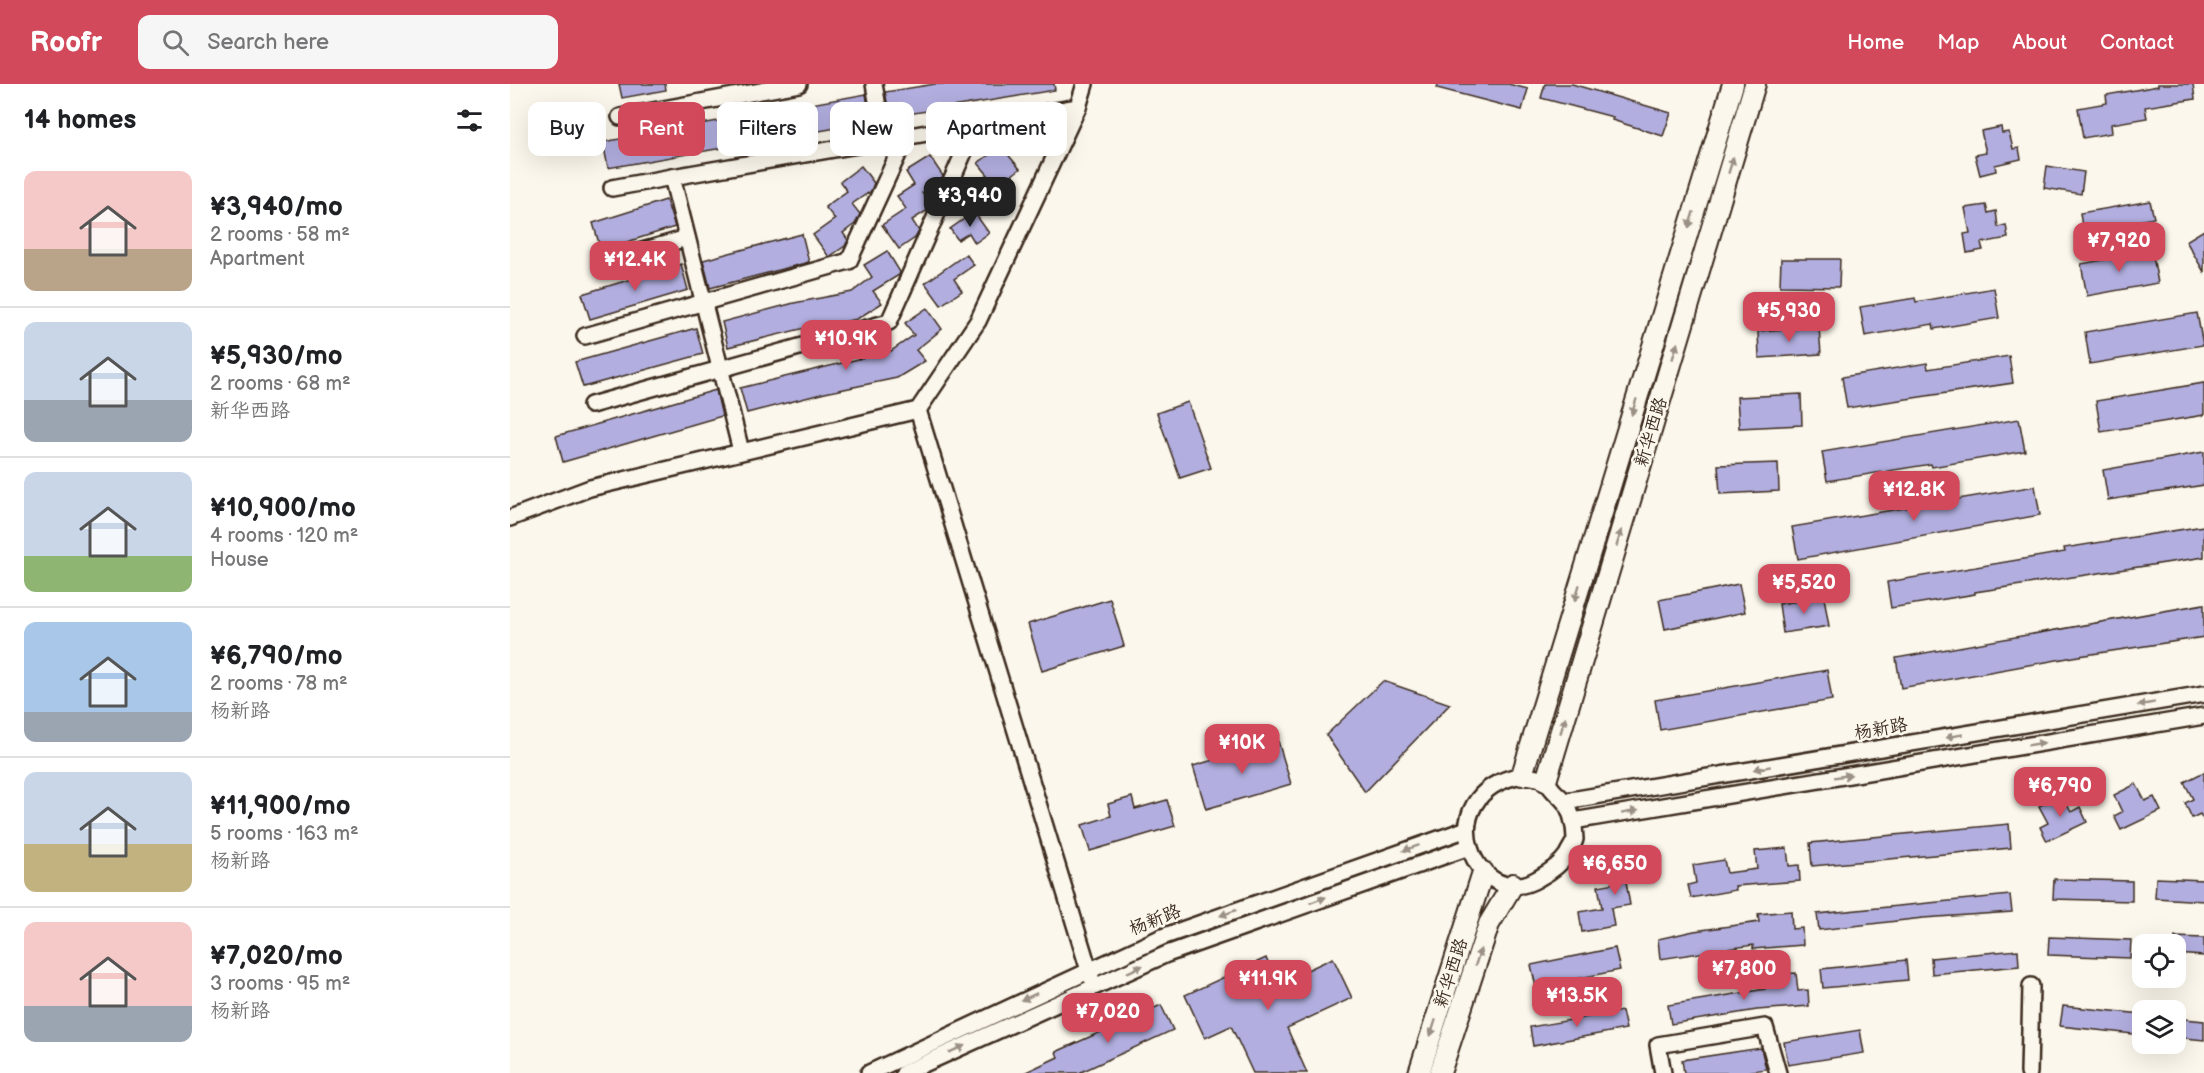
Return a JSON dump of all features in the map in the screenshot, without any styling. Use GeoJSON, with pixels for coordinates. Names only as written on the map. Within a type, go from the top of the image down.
{"type":"FeatureCollection","features":[{"type":"Feature","properties":{"kind":"main road","name":"新华西路"},"geometry":{"type":"LineString","coordinates":[[1522,775],[1733,84]]}},
{"type":"Feature","properties":{"kind":"main road","name":"新华西路"},"geometry":{"type":"LineString","coordinates":[[1546,781],[1755,84]]}},
{"type":"Feature","properties":{"kind":"main road","name":"新华西路"},"geometry":{"type":"LineString","coordinates":[[1419,1073],[1483,872]]}},
{"type":"Feature","properties":{"kind":"main road","name":"新华西路"},"geometry":{"type":"LineString","coordinates":[[1440,1073],[1489,924],[1513,884]]}},
{"type":"Feature","properties":{"kind":"street"},"geometry":{"type":"LineString","coordinates":[[701,102],[799,84]]}},
{"type":"Feature","properties":{"kind":"street"},"geometry":{"type":"LineString","coordinates":[[874,84],[877,102]]}},
{"type":"Feature","properties":{"kind":"street"},"geometry":{"type":"LineString","coordinates":[[510,518],[590,488],[918,410],[978,321],[1078,107],[1085,84]]}},
{"type":"Feature","properties":{"kind":"street"},"geometry":{"type":"LineString","coordinates":[[1067,109],[1078,107]]}},
{"type":"Feature","properties":{"kind":"street"},"geometry":{"type":"LineString","coordinates":[[612,188],[830,150]]}},
{"type":"Feature","properties":{"kind":"street"},"geometry":{"type":"LineString","coordinates":[[585,336],[849,261],[897,156]]}},
{"type":"Feature","properties":{"kind":"street"},"geometry":{"type":"LineString","coordinates":[[591,405],[890,322],[962,156]]}},
{"type":"Feature","properties":{"kind":"street"},"geometry":{"type":"LineString","coordinates":[[672,177],[741,451]]}},
{"type":"Feature","properties":{"kind":"street"},"geometry":{"type":"LineString","coordinates":[[607,261],[687,238]]}},
{"type":"Feature","properties":{"kind":"street"},"geometry":{"type":"LineString","coordinates":[[918,410],[1088,970],[1097,987]]}},
{"type":"Feature","properties":{"kind":"street","name":"杨新路"},"geometry":{"type":"LineString","coordinates":[[1565,801],[2204,694]]}},
{"type":"Feature","properties":{"kind":"street"},"geometry":{"type":"LineString","coordinates":[[1573,821],[2204,716]]}},
{"type":"Feature","properties":{"kind":"street"},"geometry":{"type":"LineString","coordinates":[[1522,775],[1546,781],[1565,801],[1573,821],[1575,840],[1564,859],[1545,875],[1528,885],[1504,884],[1483,872],[1473,859],[1467,829],[1473,805],[1490,786],[1508,778],[1522,775]]}},
{"type":"Feature","properties":{"kind":"street","name":"杨新路"},"geometry":{"type":"LineString","coordinates":[[869,1073],[1162,937],[1467,829]]}},
{"type":"Feature","properties":{"kind":"street","name":"杨新路"},"geometry":{"type":"LineString","coordinates":[[904,1073],[1167,954],[1469,847]]}},
{"type":"Feature","properties":{"kind":"street"},"geometry":{"type":"LineString","coordinates":[[2029,1073],[2031,986]]}},
{"type":"Feature","properties":{"kind":"street"},"geometry":{"type":"LineString","coordinates":[[1663,1073],[1658,1045],[1765,1027],[1778,1073]]}},
{"type":"Feature","properties":{"kind":"building"},"geometry":{"type":"Polygon","coordinates":[[[619,84],[665,84],[666,90],[622,98],[619,84]]]}},
{"type":"Feature","properties":{"kind":"building"},"geometry":{"type":"Polygon","coordinates":[[[935,84],[1054,84],[1055,90],[982,102],[926,102],[926,111],[914,113],[914,102],[887,102],[885,92],[935,84]]]}},
{"type":"Feature","properties":{"kind":"building"},"geometry":{"type":"Polygon","coordinates":[[[1438,84],[1508,84],[1528,89],[1522,110],[1437,88],[1438,84]]]}},
{"type":"Feature","properties":{"kind":"building"},"geometry":{"type":"Polygon","coordinates":[[[1545,84],[1572,84],[1671,113],[1663,136],[1612,120],[1613,117],[1541,98],[1545,84]]]}},
{"type":"Feature","properties":{"kind":"building"},"geometry":{"type":"Polygon","coordinates":[[[2158,84],[2193,84],[2195,99],[2145,107],[2147,118],[2111,124],[2112,133],[2083,138],[2078,108],[2107,103],[2106,95],[2158,86],[2158,84]]]}},
{"type":"Feature","properties":{"kind":"building"},"geometry":{"type":"Polygon","coordinates":[[[866,94],[867,102],[830,102],[830,129],[818,131],[818,103],[866,94]]]}},
{"type":"Feature","properties":{"kind":"building"},"geometry":{"type":"Polygon","coordinates":[[[717,121],[717,149],[705,151],[705,123],[717,121]]]}},
{"type":"Feature","properties":{"kind":"building"},"geometry":{"type":"Polygon","coordinates":[[[2001,127],[2002,133],[2009,132],[2013,149],[2019,148],[2021,159],[1995,165],[1996,171],[1980,175],[1975,155],[1986,153],[1981,131],[2001,127]]]}},
{"type":"Feature","properties":{"kind":"building"},"geometry":{"type":"Polygon","coordinates":[[[618,139],[618,156],[677,156],[608,168],[606,141],[618,139]]]}},
{"type":"Feature","properties":{"kind":"building"},"geometry":{"type":"Polygon","coordinates":[[[987,156],[1009,156],[1020,169],[995,188],[1003,197],[983,213],[966,192],[988,175],[978,163],[987,156]]]}},
{"type":"Feature","properties":{"kind":"building"},"geometry":{"type":"Polygon","coordinates":[[[930,157],[943,176],[941,181],[922,193],[930,205],[928,210],[912,220],[919,231],[915,238],[899,249],[882,225],[906,209],[897,196],[914,185],[906,172],[930,157]]]}},
{"type":"Feature","properties":{"kind":"building"},"geometry":{"type":"Polygon","coordinates":[[[861,166],[874,183],[871,191],[852,204],[860,214],[855,224],[843,233],[848,240],[845,246],[829,257],[813,235],[835,219],[825,207],[847,191],[840,182],[861,166]]]}},
{"type":"Feature","properties":{"kind":"building"},"geometry":{"type":"Polygon","coordinates":[[[2047,166],[2084,172],[2081,194],[2044,188],[2047,166]]]}},
{"type":"Feature","properties":{"kind":"building"},"geometry":{"type":"Polygon","coordinates":[[[666,200],[675,227],[601,250],[593,223],[666,200]]]}},
{"type":"Feature","properties":{"kind":"building"},"geometry":{"type":"Polygon","coordinates":[[[2150,201],[2154,218],[2116,225],[2117,234],[2084,240],[2080,213],[2150,201]]]}},
{"type":"Feature","properties":{"kind":"building"},"geometry":{"type":"Polygon","coordinates":[[[1986,205],[1988,213],[1996,211],[1998,227],[2006,225],[2008,238],[1981,243],[1983,250],[1967,253],[1964,234],[1970,233],[1965,208],[1986,205]]]}},
{"type":"Feature","properties":{"kind":"building"},"geometry":{"type":"Polygon","coordinates":[[[974,212],[989,233],[975,243],[969,233],[958,240],[950,229],[974,212]]]}},
{"type":"Feature","properties":{"kind":"building"},"geometry":{"type":"Polygon","coordinates":[[[2204,230],[2204,272],[2186,241],[2204,230]]]}},
{"type":"Feature","properties":{"kind":"building"},"geometry":{"type":"Polygon","coordinates":[[[802,234],[809,262],[710,288],[703,260],[802,234]]]}},
{"type":"Feature","properties":{"kind":"building"},"geometry":{"type":"Polygon","coordinates":[[[887,251],[900,272],[899,275],[873,291],[882,303],[857,319],[814,328],[813,326],[728,347],[722,322],[794,303],[852,292],[872,277],[864,265],[887,251]]]}},
{"type":"Feature","properties":{"kind":"building"},"geometry":{"type":"Polygon","coordinates":[[[2152,251],[2158,283],[2087,296],[2081,264],[2152,251]]]}},
{"type":"Feature","properties":{"kind":"building"},"geometry":{"type":"Polygon","coordinates":[[[966,254],[974,265],[954,279],[962,291],[941,305],[925,283],[966,254]]]}},
{"type":"Feature","properties":{"kind":"building"},"geometry":{"type":"Polygon","coordinates":[[[1781,259],[1840,259],[1839,287],[1780,286],[1781,259]]]}},
{"type":"Feature","properties":{"kind":"building"},"geometry":{"type":"Polygon","coordinates":[[[681,264],[688,290],[590,319],[582,294],[681,264]]]}},
{"type":"Feature","properties":{"kind":"building"},"geometry":{"type":"Polygon","coordinates":[[[1994,288],[1999,318],[1934,329],[1933,324],[1865,336],[1860,307],[1915,298],[1916,302],[1994,288]]]}},
{"type":"Feature","properties":{"kind":"building"},"geometry":{"type":"Polygon","coordinates":[[[927,308],[942,329],[916,350],[925,361],[897,378],[747,413],[740,388],[891,351],[914,335],[905,323],[927,308]]]}},
{"type":"Feature","properties":{"kind":"building"},"geometry":{"type":"Polygon","coordinates":[[[2197,313],[2203,345],[2090,364],[2085,332],[2197,313]]]}},
{"type":"Feature","properties":{"kind":"building"},"geometry":{"type":"Polygon","coordinates":[[[1819,327],[1821,354],[1759,358],[1758,331],[1819,327]]]}},
{"type":"Feature","properties":{"kind":"building"},"geometry":{"type":"Polygon","coordinates":[[[696,328],[703,354],[583,387],[575,362],[696,328]]]}},
{"type":"Feature","properties":{"kind":"building"},"geometry":{"type":"Polygon","coordinates":[[[2009,356],[2013,383],[1847,408],[1842,377],[1927,363],[1928,369],[2009,356]]]}},
{"type":"Feature","properties":{"kind":"building"},"geometry":{"type":"Polygon","coordinates":[[[2204,383],[2204,415],[2101,432],[2096,401],[2204,383]]]}},
{"type":"Feature","properties":{"kind":"building"},"geometry":{"type":"Polygon","coordinates":[[[716,390],[722,416],[563,462],[556,436],[716,390]]]}},
{"type":"Feature","properties":{"kind":"building"},"geometry":{"type":"Polygon","coordinates":[[[1801,394],[1802,425],[1739,428],[1737,397],[1801,394]]]}},
{"type":"Feature","properties":{"kind":"building"},"geometry":{"type":"Polygon","coordinates":[[[1188,402],[1211,468],[1180,478],[1157,413],[1188,402]]]}},
{"type":"Feature","properties":{"kind":"building"},"geometry":{"type":"Polygon","coordinates":[[[2019,419],[2025,451],[1932,467],[1931,464],[1827,481],[1822,452],[2019,419]]]}},
{"type":"Feature","properties":{"kind":"building"},"geometry":{"type":"Polygon","coordinates":[[[2204,452],[2204,485],[2108,500],[2103,470],[2204,452]]]}},
{"type":"Feature","properties":{"kind":"building"},"geometry":{"type":"Polygon","coordinates":[[[1778,463],[1779,491],[1720,494],[1718,465],[1778,463]]]}},
{"type":"Feature","properties":{"kind":"building"},"geometry":{"type":"Polygon","coordinates":[[[2035,486],[2040,515],[1798,559],[1792,527],[2035,486]]]}},
{"type":"Feature","properties":{"kind":"building"},"geometry":{"type":"Polygon","coordinates":[[[2204,526],[2204,557],[1975,592],[1975,594],[1891,608],[1887,582],[2065,552],[2064,548],[2204,526]]]}},
{"type":"Feature","properties":{"kind":"building"},"geometry":{"type":"Polygon","coordinates":[[[1739,584],[1745,612],[1665,629],[1659,600],[1739,584]]]}},
{"type":"Feature","properties":{"kind":"building"},"geometry":{"type":"Polygon","coordinates":[[[1824,597],[1829,626],[1783,633],[1779,604],[1824,597]]]}},
{"type":"Feature","properties":{"kind":"building"},"geometry":{"type":"Polygon","coordinates":[[[1110,599],[1124,646],[1042,671],[1028,624],[1110,599]]]}},
{"type":"Feature","properties":{"kind":"building"},"geometry":{"type":"Polygon","coordinates":[[[2204,604],[2204,637],[2079,656],[1901,688],[1896,658],[2204,604]]]}},
{"type":"Feature","properties":{"kind":"building"},"geometry":{"type":"Polygon","coordinates":[[[1827,670],[1832,700],[1660,730],[1655,700],[1827,670]]]}},
{"type":"Feature","properties":{"kind":"building"},"geometry":{"type":"Polygon","coordinates":[[[1383,681],[1450,704],[1365,792],[1326,735],[1383,681]]]}},
{"type":"Feature","properties":{"kind":"building"},"geometry":{"type":"Polygon","coordinates":[[[1278,741],[1291,784],[1206,809],[1193,766],[1278,741]]]}},
{"type":"Feature","properties":{"kind":"building"},"geometry":{"type":"Polygon","coordinates":[[[2204,772],[2204,821],[2200,814],[2192,818],[2185,803],[2193,799],[2184,782],[2204,772]]]}},
{"type":"Feature","properties":{"kind":"building"},"geometry":{"type":"Polygon","coordinates":[[[2136,784],[2145,801],[2154,797],[2161,811],[2121,830],[2114,816],[2122,812],[2114,795],[2136,784]]]}},
{"type":"Feature","properties":{"kind":"building"},"geometry":{"type":"Polygon","coordinates":[[[2062,795],[2071,812],[2080,807],[2087,822],[2047,841],[2040,827],[2048,823],[2039,806],[2062,795]]]}},
{"type":"Feature","properties":{"kind":"building"},"geometry":{"type":"Polygon","coordinates":[[[1132,797],[1135,809],[1167,800],[1175,826],[1090,851],[1082,825],[1111,816],[1108,804],[1132,797]]]}},
{"type":"Feature","properties":{"kind":"building"},"geometry":{"type":"Polygon","coordinates":[[[2009,824],[2011,848],[1812,866],[1810,843],[2009,824]]]}},
{"type":"Feature","properties":{"kind":"building"},"geometry":{"type":"Polygon","coordinates":[[[1787,848],[1789,866],[1799,865],[1800,881],[1735,886],[1736,890],[1691,898],[1688,885],[1696,883],[1693,865],[1724,860],[1727,873],[1757,869],[1755,851],[1787,848]]]}},
{"type":"Feature","properties":{"kind":"building"},"geometry":{"type":"Polygon","coordinates":[[[1649,859],[1652,877],[1626,882],[1630,905],[1611,908],[1614,926],[1582,932],[1579,912],[1602,908],[1598,886],[1621,882],[1618,864],[1649,859]]]}},
{"type":"Feature","properties":{"kind":"building"},"geometry":{"type":"Polygon","coordinates":[[[2156,878],[2204,880],[2204,901],[2155,898],[2156,878]]]}},
{"type":"Feature","properties":{"kind":"building"},"geometry":{"type":"Polygon","coordinates":[[[2054,879],[2132,881],[2132,901],[2053,899],[2054,879]]]}},
{"type":"Feature","properties":{"kind":"building"},"geometry":{"type":"Polygon","coordinates":[[[2010,895],[2012,912],[1923,918],[1819,930],[1817,914],[2010,895]]]}},
{"type":"Feature","properties":{"kind":"building"},"geometry":{"type":"Polygon","coordinates":[[[1791,911],[1792,929],[1802,928],[1803,945],[1753,949],[1753,945],[1660,959],[1658,939],[1694,931],[1759,922],[1758,914],[1791,911]]]}},
{"type":"Feature","properties":{"kind":"building"},"geometry":{"type":"Polygon","coordinates":[[[2049,937],[2131,940],[2130,958],[2048,955],[2049,937]]]}},
{"type":"Feature","properties":{"kind":"building"},"geometry":{"type":"Polygon","coordinates":[[[2186,937],[2204,938],[2204,956],[2186,955],[2186,937]]]}},
{"type":"Feature","properties":{"kind":"building"},"geometry":{"type":"Polygon","coordinates":[[[1615,948],[1620,970],[1536,987],[1531,965],[1615,948]]]}},
{"type":"Feature","properties":{"kind":"building"},"geometry":{"type":"Polygon","coordinates":[[[2018,950],[2019,966],[1932,974],[1931,958],[2018,950]]]}},
{"type":"Feature","properties":{"kind":"building"},"geometry":{"type":"Polygon","coordinates":[[[1266,958],[1277,984],[1333,958],[1352,998],[1287,1028],[1307,1073],[1253,1073],[1231,1026],[1205,1038],[1185,995],[1266,958]]]}},
{"type":"Feature","properties":{"kind":"building"},"geometry":{"type":"Polygon","coordinates":[[[1906,960],[1908,980],[1823,988],[1821,969],[1906,960]]]}},
{"type":"Feature","properties":{"kind":"building"},"geometry":{"type":"Polygon","coordinates":[[[1796,973],[1798,991],[1808,990],[1809,1006],[1757,1010],[1671,1024],[1668,1005],[1765,989],[1764,975],[1796,973]]]}},
{"type":"Feature","properties":{"kind":"building"},"geometry":{"type":"Polygon","coordinates":[[[1161,1005],[1173,1030],[1079,1073],[1024,1073],[1058,1057],[1056,1052],[1161,1005]]]}},
{"type":"Feature","properties":{"kind":"building"},"geometry":{"type":"Polygon","coordinates":[[[2063,1006],[2132,1013],[2132,1034],[2060,1026],[2063,1006]]]}},
{"type":"Feature","properties":{"kind":"building"},"geometry":{"type":"Polygon","coordinates":[[[1622,1011],[1626,1029],[1533,1046],[1530,1027],[1622,1011]]]}},
{"type":"Feature","properties":{"kind":"building"},"geometry":{"type":"Polygon","coordinates":[[[2186,1019],[2204,1021],[2204,1040],[2186,1038],[2186,1019]]]}},
{"type":"Feature","properties":{"kind":"building"},"geometry":{"type":"Polygon","coordinates":[[[1860,1030],[1864,1053],[1788,1065],[1784,1042],[1860,1030]]]}},
{"type":"Feature","properties":{"kind":"building"},"geometry":{"type":"Polygon","coordinates":[[[1761,1048],[1766,1069],[1739,1073],[1684,1073],[1682,1060],[1761,1048]]]}}]}
